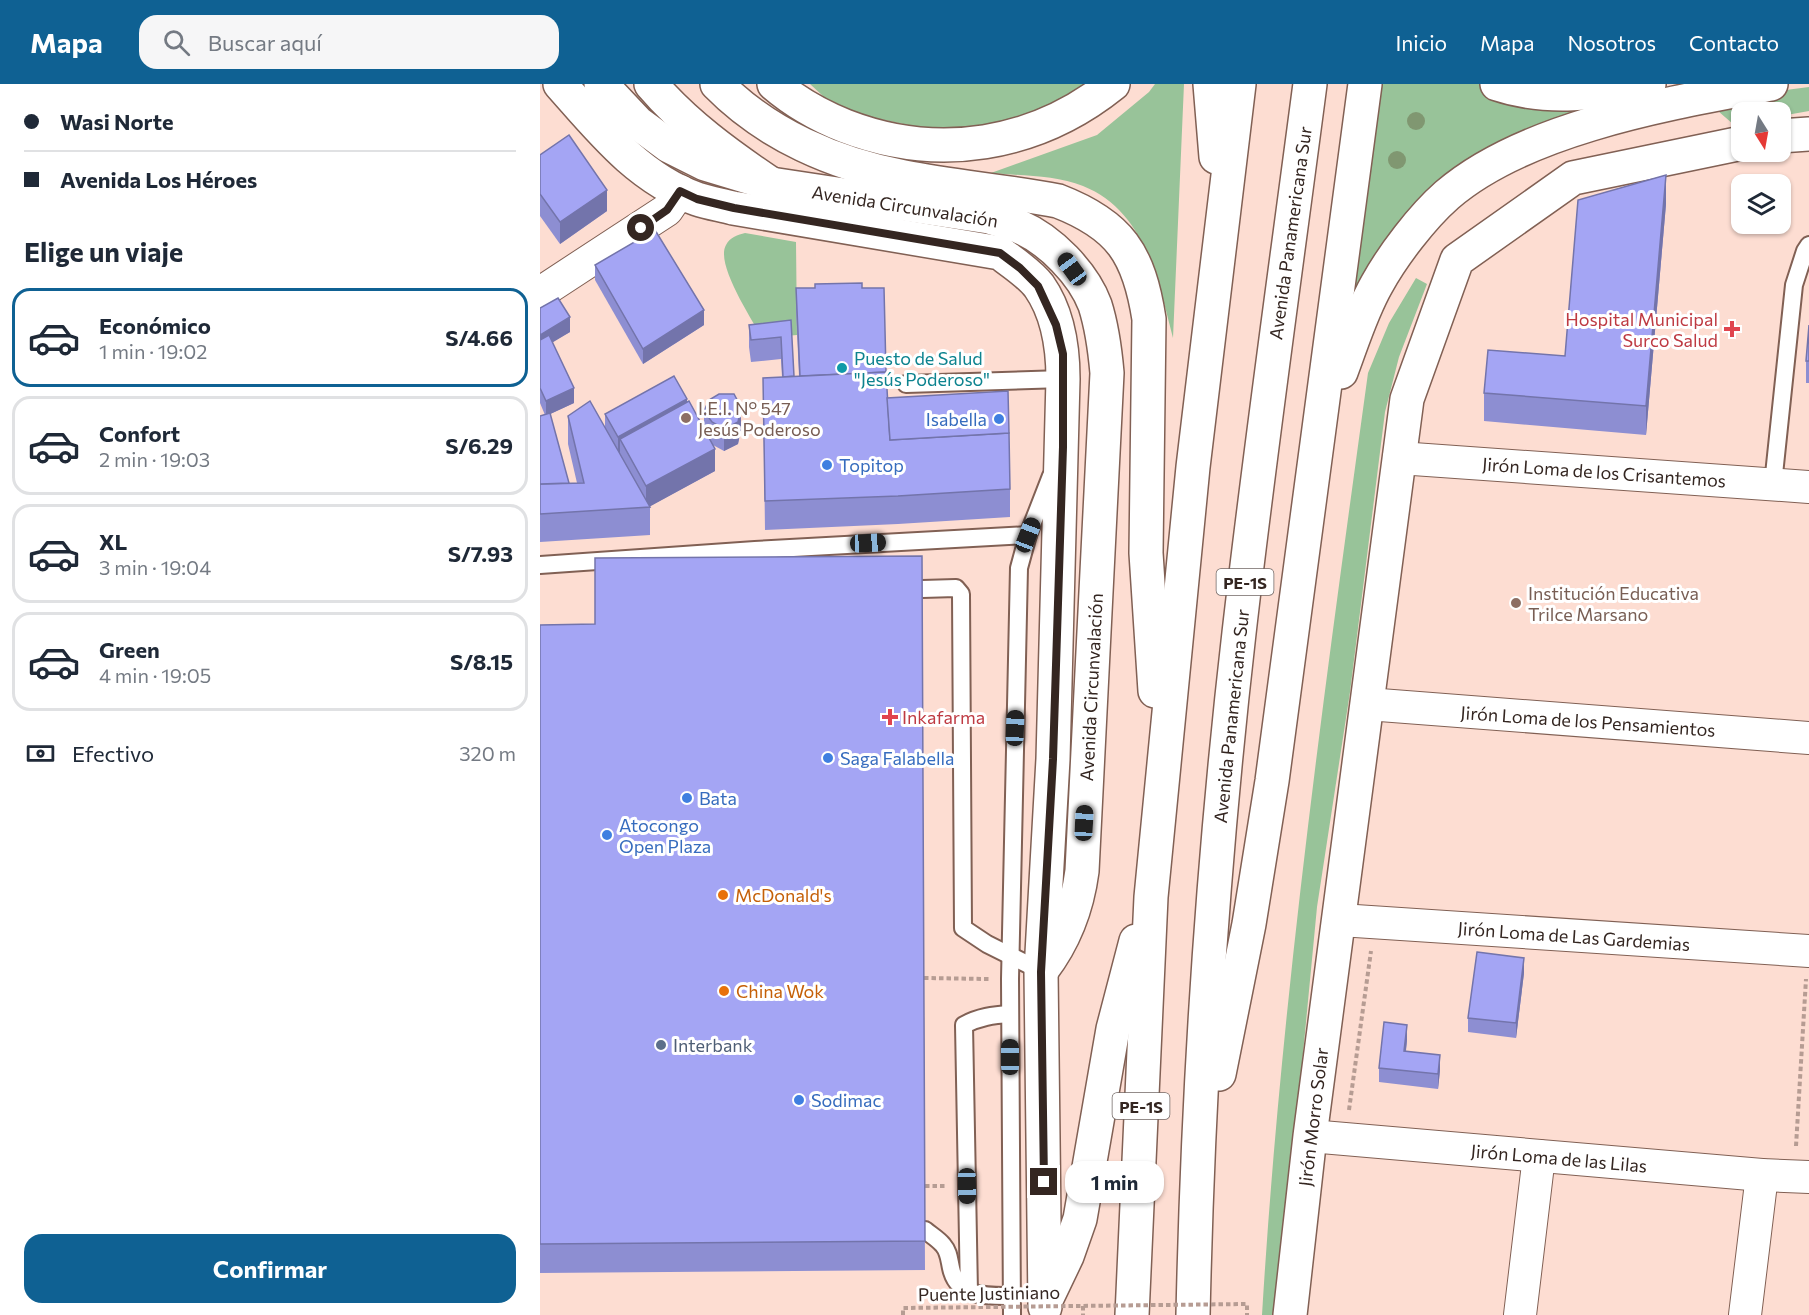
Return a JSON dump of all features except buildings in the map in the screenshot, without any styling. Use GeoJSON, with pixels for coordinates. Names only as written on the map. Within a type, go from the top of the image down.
{"type":"FeatureCollection","features":[{"type":"Feature","properties":{"kind":"main road","name":"Avenida Circunvalación"},"geometry":{"type":"LineString","coordinates":[[560,84],[611,142],[650,175],[697,199],[734,208],[1000,253],[1038,286],[1051,310],[1063,354],[1063,447],[1053,759],[1025,975]]}},
{"type":"Feature","properties":{"kind":"main road","name":"Avenida Circunvalación"},"geometry":{"type":"LineString","coordinates":[[601,84],[639,123],[669,146],[705,164],[771,184],[989,217],[1021,227],[1060,252],[1094,303],[1104,340],[1107,373],[1082,871],[1078,896],[1063,939],[1025,975]]}},
{"type":"Feature","properties":{"kind":"main road"},"geometry":{"type":"LineString","coordinates":[[651,84],[661,96],[720,149],[771,184]]}},
{"type":"Feature","properties":{"kind":"main road"},"geometry":{"type":"LineString","coordinates":[[717,84],[759,119],[822,154],[864,168],[904,177],[1058,201],[1104,224],[1115,234],[1132,257],[1142,283],[1149,319],[1146,553],[1152,660],[1163,767]]}},
{"type":"Feature","properties":{"kind":"main road"},"geometry":{"type":"LineString","coordinates":[[774,84],[818,113],[854,129],[894,141],[936,146],[980,143],[1024,133],[1068,115],[1113,84]]}},
{"type":"Feature","properties":{"kind":"main road"},"geometry":{"type":"LineString","coordinates":[[1210,84],[1223,214]]}},
{"type":"Feature","properties":{"kind":"main road","name":"PE-1S"},"geometry":{"type":"LineString","coordinates":[[1132,1315],[1151,897],[1193,467],[1239,84]]}},
{"type":"Feature","properties":{"kind":"main road","name":"Avenida Panamericana Sur"},"geometry":{"type":"LineString","coordinates":[[1193,1315],[1196,1179],[1211,933],[1239,634],[1310,84]]}},
{"type":"Feature","properties":{"kind":"main road"},"geometry":{"type":"LineString","coordinates":[[1196,1179],[1237,982],[1269,803],[1365,84]]}},
{"type":"Feature","properties":{"kind":"main road"},"geometry":{"type":"LineString","coordinates":[[1497,84],[1535,92],[1574,95],[1649,84]]}},
{"type":"Feature","properties":{"kind":"main road"},"geometry":{"type":"LineString","coordinates":[[1319,434],[1361,316],[1376,285],[1414,232],[1447,195],[1485,169],[1528,148],[1584,126],[1771,84]]}},
{"type":"Feature","properties":{"kind":"main road"},"geometry":{"type":"LineString","coordinates":[[1791,135],[1809,134]]}},
{"type":"Feature","properties":{"kind":"main road","name":"Jirón Morro Solar"},"geometry":{"type":"LineString","coordinates":[[1290,1315],[1310,1136],[1407,399],[1457,260],[1573,178],[1731,146]]}},
{"type":"Feature","properties":{"kind":"main road"},"geometry":{"type":"LineString","coordinates":[[1045,1307],[1067,1256],[1080,1218],[1113,1029],[1127,972],[1151,897]]}},
{"type":"Feature","properties":{"kind":"main road"},"geometry":{"type":"LineString","coordinates":[[1025,975],[1045,1307]]}},
{"type":"Feature","properties":{"kind":"street"},"geometry":{"type":"LineString","coordinates":[[540,293],[667,210],[680,191]]}},
{"type":"Feature","properties":{"kind":"street","name":"Jirón Loma de los Crisantemos"},"geometry":{"type":"LineString","coordinates":[[1399,458],[1809,487]]}},
{"type":"Feature","properties":{"kind":"street","name":"Jirón Loma de los Pensamientos"},"geometry":{"type":"LineString","coordinates":[[1367,704],[1809,738]]}},
{"type":"Feature","properties":{"kind":"street","name":"Jirón Loma de Las Gardemias"},"geometry":{"type":"LineString","coordinates":[[1340,920],[1808,961]]}},
{"type":"Feature","properties":{"kind":"street","name":"Jirón Loma de las Lilas"},"geometry":{"type":"LineString","coordinates":[[1310,1136],[1809,1178]]}},
{"type":"Feature","properties":{"kind":"street"},"geometry":{"type":"LineString","coordinates":[[1520,1315],[1539,1156]]}},
{"type":"Feature","properties":{"kind":"street"},"geometry":{"type":"LineString","coordinates":[[1745,1315],[1762,1175]]}},
{"type":"Feature","properties":{"kind":"lane"},"geometry":{"type":"LineString","coordinates":[[1773,484],[1794,285],[1804,251],[1809,245]]}},
{"type":"Feature","properties":{"kind":"lane"},"geometry":{"type":"LineString","coordinates":[[906,384],[1063,379]]}},
{"type":"Feature","properties":{"kind":"lane"},"geometry":{"type":"LineString","coordinates":[[1025,975],[1010,957],[1019,568],[1028,535],[1063,447]]}},
{"type":"Feature","properties":{"kind":"lane"},"geometry":{"type":"LineString","coordinates":[[540,565],[755,549],[1028,535]]}},
{"type":"Feature","properties":{"kind":"lane"},"geometry":{"type":"LineString","coordinates":[[922,589],[956,588],[961,594],[963,928],[987,945],[1010,957],[1025,975]]}},
{"type":"Feature","properties":{"kind":"lane"},"geometry":{"type":"LineString","coordinates":[[1012,1315],[1010,1014],[1025,975]]}},
{"type":"Feature","properties":{"kind":"lane"},"geometry":{"type":"LineString","coordinates":[[969,1293],[964,1025],[989,1016],[1010,1014]]}},
{"type":"Feature","properties":{"kind":"lane"},"geometry":{"type":"LineString","coordinates":[[925,1230],[944,1245],[958,1284],[969,1293],[1012,1296]]}},
{"type":"Feature","properties":{"kind":"path"},"geometry":{"type":"LineString","coordinates":[[1348,1116],[1372,940]]}},
{"type":"Feature","properties":{"kind":"path"},"geometry":{"type":"LineString","coordinates":[[1796,1146],[1808,961]]}},
{"type":"Feature","properties":{"kind":"path"},"geometry":{"type":"LineString","coordinates":[[924,978],[1025,975]]}},
{"type":"Feature","properties":{"kind":"path","name":"Puente Justiniano"},"geometry":{"type":"LineString","coordinates":[[903,1315],[903,1308],[1247,1304],[1247,1315]]}},
{"type":"Feature","properties":{"kind":"path","name":"Puente Justiniano"},"geometry":{"type":"LineString","coordinates":[[1083,1306],[1083,1314]]}},
{"type":"Feature","properties":{"kind":"green space"},"geometry":{"type":"Polygon","coordinates":[[[810,84],[1096,84],[1025,120],[936,131],[838,110],[810,84]]]}},
{"type":"Feature","properties":{"kind":"green space"},"geometry":{"type":"Polygon","coordinates":[[[1155,84],[1184,84],[1173,338],[1146,250],[1135,230],[1121,212],[1104,197],[1072,182],[991,173],[1097,135],[1149,92],[1155,84]]]}},
{"type":"Feature","properties":{"kind":"green space"},"geometry":{"type":"Polygon","coordinates":[[[1379,84],[1481,84],[1503,95],[1590,105],[1481,151],[1440,180],[1337,338],[1379,84]]]}},
{"type":"Feature","properties":{"kind":"green space"},"geometry":{"type":"Polygon","coordinates":[[[1809,87],[1809,111],[1791,114],[1791,102],[1731,102],[1731,122],[1718,111],[1738,96],[1809,87]]]}},
{"type":"Feature","properties":{"kind":"green space"},"geometry":{"type":"Polygon","coordinates":[[[745,233],[796,242],[797,335],[762,338],[736,292],[724,254],[730,240],[745,233]]]}},
{"type":"Feature","properties":{"kind":"green space"},"geometry":{"type":"Polygon","coordinates":[[[1416,278],[1427,284],[1399,357],[1385,412],[1350,692],[1317,907],[1278,1315],[1262,1315],[1281,1079],[1306,843],[1368,373],[1389,323],[1416,278]]]}},
{"type":"Feature","properties":{"kind":"place","name":"Hospital Municipal Surco Salud"},"geometry":{"type":"Point","coordinates":[1732,329]}},
{"type":"Feature","properties":{"kind":"place","name":"Puesto de Salud \"Jesús Poderoso\""},"geometry":{"type":"Point","coordinates":[842,368]}},
{"type":"Feature","properties":{"kind":"place","name":"I.E.I. N° 547 Jesús Poderoso"},"geometry":{"type":"Point","coordinates":[686,418]}},
{"type":"Feature","properties":{"kind":"place","name":"Isabella"},"geometry":{"type":"Point","coordinates":[999,419]}},
{"type":"Feature","properties":{"kind":"place","name":"Topitop"},"geometry":{"type":"Point","coordinates":[827,465]}},
{"type":"Feature","properties":{"kind":"place","name":"Institución Educativa Trilce Marsano"},"geometry":{"type":"Point","coordinates":[1516,603]}},
{"type":"Feature","properties":{"kind":"place","name":"Inkafarma"},"geometry":{"type":"Point","coordinates":[890,717]}},
{"type":"Feature","properties":{"kind":"place","name":"Saga Falabella"},"geometry":{"type":"Point","coordinates":[828,758]}},
{"type":"Feature","properties":{"kind":"place","name":"Bata"},"geometry":{"type":"Point","coordinates":[687,798]}},
{"type":"Feature","properties":{"kind":"place","name":"Atocongo Open Plaza"},"geometry":{"type":"Point","coordinates":[607,835]}},
{"type":"Feature","properties":{"kind":"place","name":"McDonald's"},"geometry":{"type":"Point","coordinates":[723,895]}},
{"type":"Feature","properties":{"kind":"place","name":"China Wok"},"geometry":{"type":"Point","coordinates":[724,991]}},
{"type":"Feature","properties":{"kind":"place","name":"Interbank"},"geometry":{"type":"Point","coordinates":[661,1045]}},
{"type":"Feature","properties":{"kind":"place","name":"Sodimac"},"geometry":{"type":"Point","coordinates":[799,1100]}},
{"type":"Feature","properties":{"kind":"route"},"geometry":{"type":"LineString","coordinates":[[641,228],[667,210],[680,191],[697,199],[734,208],[1000,253],[1038,286],[1051,310],[1063,354],[1063,447],[1053,759],[1041,972],[1044,1182]]}}]}
